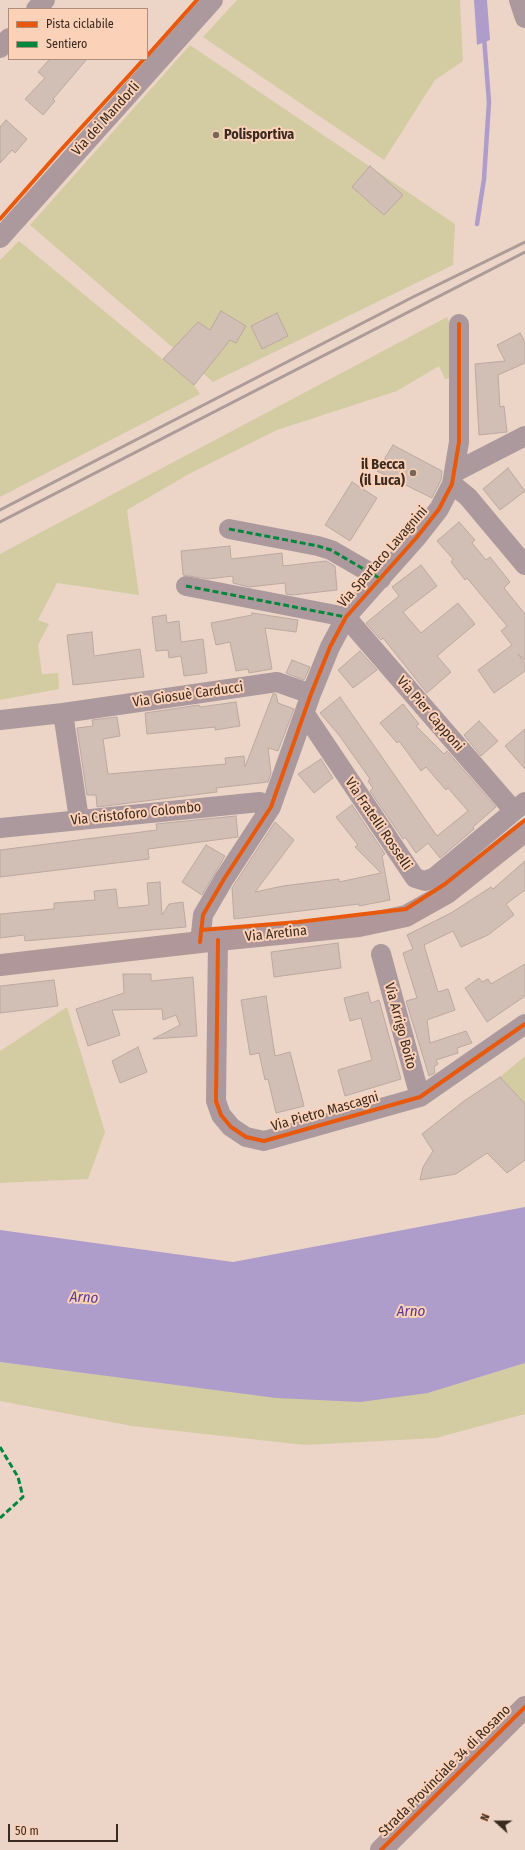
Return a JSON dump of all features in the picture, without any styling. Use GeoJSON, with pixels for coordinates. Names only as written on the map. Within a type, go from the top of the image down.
{"type":"FeatureCollection","features":[{"type":"Feature","properties":{"kind":"main road","name":"Via Aretina"},"geometry":{"type":"LineString","coordinates":[[0,965],[209,941],[359,926],[406,916],[447,893],[525,831]]}},
{"type":"Feature","properties":{"kind":"main road","name":"Strada Provinciale 34 di Rosano"},"geometry":{"type":"LineString","coordinates":[[381,1850],[525,1707]]}},
{"type":"Feature","properties":{"kind":"street"},"geometry":{"type":"LineString","coordinates":[[37,8],[45,0]]}},
{"type":"Feature","properties":{"kind":"street","name":"Via dei Mandorli"},"geometry":{"type":"LineString","coordinates":[[0,238],[213,0]]}},
{"type":"Feature","properties":{"kind":"street"},"geometry":{"type":"LineString","coordinates":[[519,0],[525,18]]}},
{"type":"Feature","properties":{"kind":"street"},"geometry":{"type":"LineString","coordinates":[[0,48],[8,39]]}},
{"type":"Feature","properties":{"kind":"street","name":"Via Spartaco Lavagnini"},"geometry":{"type":"LineString","coordinates":[[209,941],[203,916],[224,879],[271,807],[311,694],[330,647],[346,617],[381,579],[439,509],[453,478],[459,434],[459,324]]}},
{"type":"Feature","properties":{"kind":"street"},"geometry":{"type":"LineString","coordinates":[[525,436],[453,478],[525,565]]}},
{"type":"Feature","properties":{"kind":"street"},"geometry":{"type":"LineString","coordinates":[[229,529],[318,546],[331,550],[381,579]]}},
{"type":"Feature","properties":{"kind":"street"},"geometry":{"type":"LineString","coordinates":[[186,586],[346,617]]}},
{"type":"Feature","properties":{"kind":"street","name":"Via Pier Capponi"},"geometry":{"type":"LineString","coordinates":[[346,617],[519,807]]}},
{"type":"Feature","properties":{"kind":"street","name":"Via Giosuè Carducci"},"geometry":{"type":"LineString","coordinates":[[0,720],[63,713],[277,682],[311,694]]}},
{"type":"Feature","properties":{"kind":"street"},"geometry":{"type":"LineString","coordinates":[[63,713],[79,819]]}},
{"type":"Feature","properties":{"kind":"street","name":"Via Fratelli Rosselli"},"geometry":{"type":"LineString","coordinates":[[305,714],[415,878],[425,881],[435,877],[519,807]]}},
{"type":"Feature","properties":{"kind":"street","name":"Via Cristoforo Colombo"},"geometry":{"type":"LineString","coordinates":[[0,828],[260,802],[271,807]]}},
{"type":"Feature","properties":{"kind":"street","name":"Via Pietro Mascagni"},"geometry":{"type":"LineString","coordinates":[[209,941],[216,1101],[221,1115],[232,1127],[246,1138],[264,1141],[420,1097],[525,1024]]}},
{"type":"Feature","properties":{"kind":"street","name":"Via Arrigo Boito"},"geometry":{"type":"LineString","coordinates":[[381,954],[420,1097]]}},
{"type":"Feature","properties":{"kind":"shaded area"},"geometry":{"type":"Polygon","coordinates":[[[237,0],[460,0],[463,61],[435,80],[384,160],[203,37],[237,0]]]}},
{"type":"Feature","properties":{"kind":"shaded area","name":"Polisportiva"},"geometry":{"type":"Polygon","coordinates":[[[190,45],[455,224],[453,265],[213,382],[30,225],[190,45]]]}},
{"type":"Feature","properties":{"kind":"shaded area"},"geometry":{"type":"Polygon","coordinates":[[[19,241],[194,385],[200,394],[0,497],[0,260],[19,241]]]}},
{"type":"Feature","properties":{"kind":"shaded area"},"geometry":{"type":"Polygon","coordinates":[[[447,317],[452,327],[453,378],[445,379],[439,366],[397,391],[277,430],[189,474],[127,510],[139,595],[57,583],[38,620],[49,624],[38,645],[42,674],[58,673],[59,689],[0,700],[0,554],[447,317]]]}},
{"type":"Feature","properties":{"kind":"shaded area"},"geometry":{"type":"Polygon","coordinates":[[[67,1007],[105,1132],[88,1179],[0,1183],[0,1051],[67,1007]]]}},
{"type":"Feature","properties":{"kind":"shaded area"},"geometry":{"type":"Polygon","coordinates":[[[525,1056],[525,1104],[500,1077],[525,1056]]]}},
{"type":"Feature","properties":{"kind":"shaded area"},"geometry":{"type":"Polygon","coordinates":[[[0,1362],[64,1370],[428,1393],[525,1363],[525,1414],[436,1438],[305,1445],[132,1426],[0,1401],[0,1362]]]}},
{"type":"Feature","properties":{"kind":"water"},"geometry":{"type":"Polygon","coordinates":[[[474,0],[487,0],[490,40],[477,45],[474,0]]]}},
{"type":"Feature","properties":{"kind":"water","name":"Arno"},"geometry":{"type":"Polygon","coordinates":[[[525,1207],[525,1363],[428,1393],[360,1402],[276,1398],[0,1362],[0,1230],[233,1262],[525,1207]]]}},
{"type":"Feature","properties":{"kind":"building"},"geometry":{"type":"Polygon","coordinates":[[[49,60],[86,60],[53,99],[55,101],[43,115],[25,99],[45,78],[38,72],[49,60]]]}},
{"type":"Feature","properties":{"kind":"building"},"geometry":{"type":"Polygon","coordinates":[[[6,120],[27,139],[15,153],[12,150],[0,163],[0,127],[6,120]]]}},
{"type":"Feature","properties":{"kind":"building"},"geometry":{"type":"Polygon","coordinates":[[[370,166],[403,195],[384,215],[352,187],[370,166]]]}},
{"type":"Feature","properties":{"kind":"building"},"geometry":{"type":"Polygon","coordinates":[[[221,311],[246,326],[236,343],[230,340],[194,385],[163,359],[198,322],[210,330],[221,311]]]}},
{"type":"Feature","properties":{"kind":"building"},"geometry":{"type":"Polygon","coordinates":[[[277,313],[288,336],[262,349],[251,326],[277,313]]]}},
{"type":"Feature","properties":{"kind":"building"},"geometry":{"type":"Polygon","coordinates":[[[520,333],[525,342],[525,363],[498,375],[500,407],[504,406],[507,432],[479,435],[475,364],[505,361],[497,345],[520,333]]]}},
{"type":"Feature","properties":{"kind":"building","name":"il Becca (il Luca)"},"geometry":{"type":"Polygon","coordinates":[[[393,445],[442,471],[441,480],[432,498],[377,471],[393,445]]]}},
{"type":"Feature","properties":{"kind":"building"},"geometry":{"type":"Polygon","coordinates":[[[508,468],[525,491],[500,510],[483,489],[508,468]]]}},
{"type":"Feature","properties":{"kind":"building"},"geometry":{"type":"Polygon","coordinates":[[[352,482],[377,498],[350,541],[325,525],[352,482]]]}},
{"type":"Feature","properties":{"kind":"building"},"geometry":{"type":"Polygon","coordinates":[[[459,522],[475,540],[472,543],[486,560],[490,557],[510,582],[504,588],[525,614],[525,660],[518,654],[525,663],[525,671],[494,693],[478,670],[512,645],[501,631],[507,626],[467,578],[465,580],[451,562],[453,559],[437,541],[459,522]]]}},
{"type":"Feature","properties":{"kind":"building"},"geometry":{"type":"Polygon","coordinates":[[[230,546],[231,559],[282,553],[283,566],[326,561],[335,566],[337,590],[292,595],[286,594],[285,583],[249,587],[233,583],[233,576],[208,579],[183,575],[181,551],[230,546]]]}},
{"type":"Feature","properties":{"kind":"building"},"geometry":{"type":"Polygon","coordinates":[[[421,565],[437,586],[403,612],[421,633],[458,603],[475,624],[437,656],[451,672],[427,693],[383,638],[381,640],[366,623],[399,596],[392,587],[421,565]]]}},
{"type":"Feature","properties":{"kind":"building"},"geometry":{"type":"Polygon","coordinates":[[[252,613],[298,620],[296,632],[265,628],[272,669],[249,673],[248,669],[236,671],[230,642],[216,645],[211,623],[252,615],[252,613]]]}},
{"type":"Feature","properties":{"kind":"building"},"geometry":{"type":"Polygon","coordinates":[[[166,615],[167,623],[179,621],[181,642],[203,639],[207,673],[184,676],[181,656],[169,658],[168,650],[156,651],[152,617],[166,615]]]}},
{"type":"Feature","properties":{"kind":"building"},"geometry":{"type":"Polygon","coordinates":[[[92,632],[94,656],[140,649],[144,677],[73,685],[67,635],[92,632]]]}},
{"type":"Feature","properties":{"kind":"building"},"geometry":{"type":"Polygon","coordinates":[[[360,651],[377,670],[353,688],[338,670],[360,651]]]}},
{"type":"Feature","properties":{"kind":"building"},"geometry":{"type":"Polygon","coordinates":[[[292,660],[310,667],[304,680],[286,673],[292,660]]]}},
{"type":"Feature","properties":{"kind":"building"},"geometry":{"type":"Polygon","coordinates":[[[273,694],[276,694],[278,703],[294,709],[278,751],[268,748],[271,773],[268,782],[216,788],[217,792],[97,807],[96,795],[87,795],[77,728],[93,726],[92,720],[117,717],[120,736],[103,739],[108,774],[226,764],[225,758],[244,756],[245,767],[273,694]]]}},
{"type":"Feature","properties":{"kind":"building"},"geometry":{"type":"Polygon","coordinates":[[[340,697],[437,836],[468,811],[448,788],[446,790],[426,767],[421,771],[399,741],[397,743],[380,723],[403,704],[419,724],[416,726],[444,754],[447,751],[496,807],[473,827],[474,829],[440,858],[428,843],[416,853],[405,837],[403,839],[370,791],[373,788],[368,781],[370,779],[339,735],[320,713],[340,697]]]}},
{"type":"Feature","properties":{"kind":"building"},"geometry":{"type":"Polygon","coordinates":[[[236,702],[240,726],[215,730],[215,727],[147,734],[145,713],[199,705],[200,707],[236,702]]]}},
{"type":"Feature","properties":{"kind":"building"},"geometry":{"type":"Polygon","coordinates":[[[479,721],[498,741],[481,756],[464,735],[479,721]]]}},
{"type":"Feature","properties":{"kind":"building"},"geometry":{"type":"Polygon","coordinates":[[[525,729],[525,769],[505,746],[525,729]]]}},
{"type":"Feature","properties":{"kind":"building"},"geometry":{"type":"Polygon","coordinates":[[[321,759],[333,778],[314,793],[298,774],[321,759]]]}},
{"type":"Feature","properties":{"kind":"building"},"geometry":{"type":"Polygon","coordinates":[[[352,805],[385,854],[382,856],[390,900],[359,906],[359,904],[234,919],[232,888],[275,822],[294,840],[255,892],[283,886],[339,879],[339,882],[381,873],[355,847],[358,845],[336,817],[352,805]]]}},
{"type":"Feature","properties":{"kind":"building"},"geometry":{"type":"Polygon","coordinates":[[[236,816],[238,837],[148,849],[149,859],[0,877],[0,850],[157,830],[156,824],[236,816]]]}},
{"type":"Feature","properties":{"kind":"building"},"geometry":{"type":"Polygon","coordinates":[[[206,845],[225,856],[202,895],[182,882],[206,845]]]}},
{"type":"Feature","properties":{"kind":"building"},"geometry":{"type":"Polygon","coordinates":[[[525,861],[525,890],[506,904],[514,915],[488,935],[461,947],[453,931],[424,945],[438,992],[448,989],[455,1010],[427,1020],[430,1043],[466,1031],[472,1043],[457,1048],[458,1053],[436,1060],[438,1064],[434,1067],[435,1073],[429,1076],[406,1001],[417,998],[403,953],[413,949],[407,935],[451,913],[491,887],[493,889],[525,861]]]}},
{"type":"Feature","properties":{"kind":"building"},"geometry":{"type":"Polygon","coordinates":[[[160,882],[162,915],[169,904],[183,902],[186,927],[25,941],[24,935],[0,938],[0,914],[54,909],[54,903],[95,900],[94,891],[116,889],[118,908],[149,905],[147,883],[160,882]]]}},
{"type":"Feature","properties":{"kind":"building"},"geometry":{"type":"Polygon","coordinates":[[[338,943],[341,968],[274,977],[271,952],[338,943]]]}},
{"type":"Feature","properties":{"kind":"building"},"geometry":{"type":"Polygon","coordinates":[[[525,964],[525,996],[487,1022],[465,988],[479,978],[482,982],[488,979],[491,984],[525,964]]]}},
{"type":"Feature","properties":{"kind":"building"},"geometry":{"type":"Polygon","coordinates":[[[123,974],[151,974],[151,981],[193,977],[197,1036],[153,1039],[180,1025],[176,1015],[163,1020],[162,1009],[112,1010],[120,1035],[88,1046],[76,1009],[124,993],[123,974]]]}},
{"type":"Feature","properties":{"kind":"building"},"geometry":{"type":"Polygon","coordinates":[[[54,980],[58,1006],[0,1013],[0,986],[54,980]]]}},
{"type":"Feature","properties":{"kind":"building"},"geometry":{"type":"Polygon","coordinates":[[[368,992],[371,1003],[379,1000],[401,1079],[345,1096],[338,1070],[372,1060],[361,1018],[350,1021],[344,998],[368,992]]]}},
{"type":"Feature","properties":{"kind":"building"},"geometry":{"type":"Polygon","coordinates":[[[266,996],[275,1056],[290,1052],[304,1106],[276,1113],[268,1079],[265,1080],[259,1053],[250,1055],[241,1000],[266,996]]]}},
{"type":"Feature","properties":{"kind":"building"},"geometry":{"type":"Polygon","coordinates":[[[138,1047],[147,1072],[120,1083],[112,1061],[138,1047]]]}},
{"type":"Feature","properties":{"kind":"building"},"geometry":{"type":"Polygon","coordinates":[[[500,1077],[525,1104],[525,1160],[507,1173],[487,1153],[456,1174],[420,1180],[423,1167],[433,1151],[422,1134],[464,1101],[500,1077]]]}},
{"type":"Feature","properties":{"kind":"waterway"},"geometry":{"type":"LineString","coordinates":[[477,224],[484,179],[489,102],[484,37]]}},
{"type":"Feature","properties":{"kind":"railway"},"geometry":{"type":"LineString","coordinates":[[0,510],[413,297],[525,242]]}},
{"type":"Feature","properties":{"kind":"railway"},"geometry":{"type":"LineString","coordinates":[[0,522],[525,252]]}},
{"type":"Feature","properties":{"kind":"marked path"},"geometry":{"type":"LineString","coordinates":[[229,529],[318,546],[331,550],[381,579]]}},
{"type":"Feature","properties":{"kind":"marked path"},"geometry":{"type":"LineString","coordinates":[[186,586],[346,617]]}},
{"type":"Feature","properties":{"kind":"marked path"},"geometry":{"type":"LineString","coordinates":[[0,1447],[18,1477],[23,1497],[0,1518]]}},
{"type":"Feature","properties":{"kind":"cycle path"},"geometry":{"type":"LineString","coordinates":[[148,55],[197,0]]}},
{"type":"Feature","properties":{"kind":"cycle path"},"geometry":{"type":"LineString","coordinates":[[0,219],[143,60]]}},
{"type":"Feature","properties":{"kind":"cycle path"},"geometry":{"type":"LineString","coordinates":[[200,942],[203,915],[224,879],[271,807],[311,694],[330,647],[346,617],[417,537],[439,509],[452,484],[459,442],[459,324]]}},
{"type":"Feature","properties":{"kind":"cycle path"},"geometry":{"type":"LineString","coordinates":[[201,930],[298,922],[406,909],[445,884],[525,820]]}},
{"type":"Feature","properties":{"kind":"cycle path"},"geometry":{"type":"LineString","coordinates":[[218,940],[216,1101],[221,1115],[231,1127],[246,1137],[264,1141],[420,1097],[525,1024]]}},
{"type":"Feature","properties":{"kind":"cycle path"},"geometry":{"type":"LineString","coordinates":[[381,1850],[525,1707]]}},
{"type":"Feature","properties":{"kind":"place","name":"Polisportiva"},"geometry":{"type":"Point","coordinates":[216,135]}},
{"type":"Feature","properties":{"kind":"place","name":"il Becca (il Luca)"},"geometry":{"type":"Point","coordinates":[413,473]}}]}
